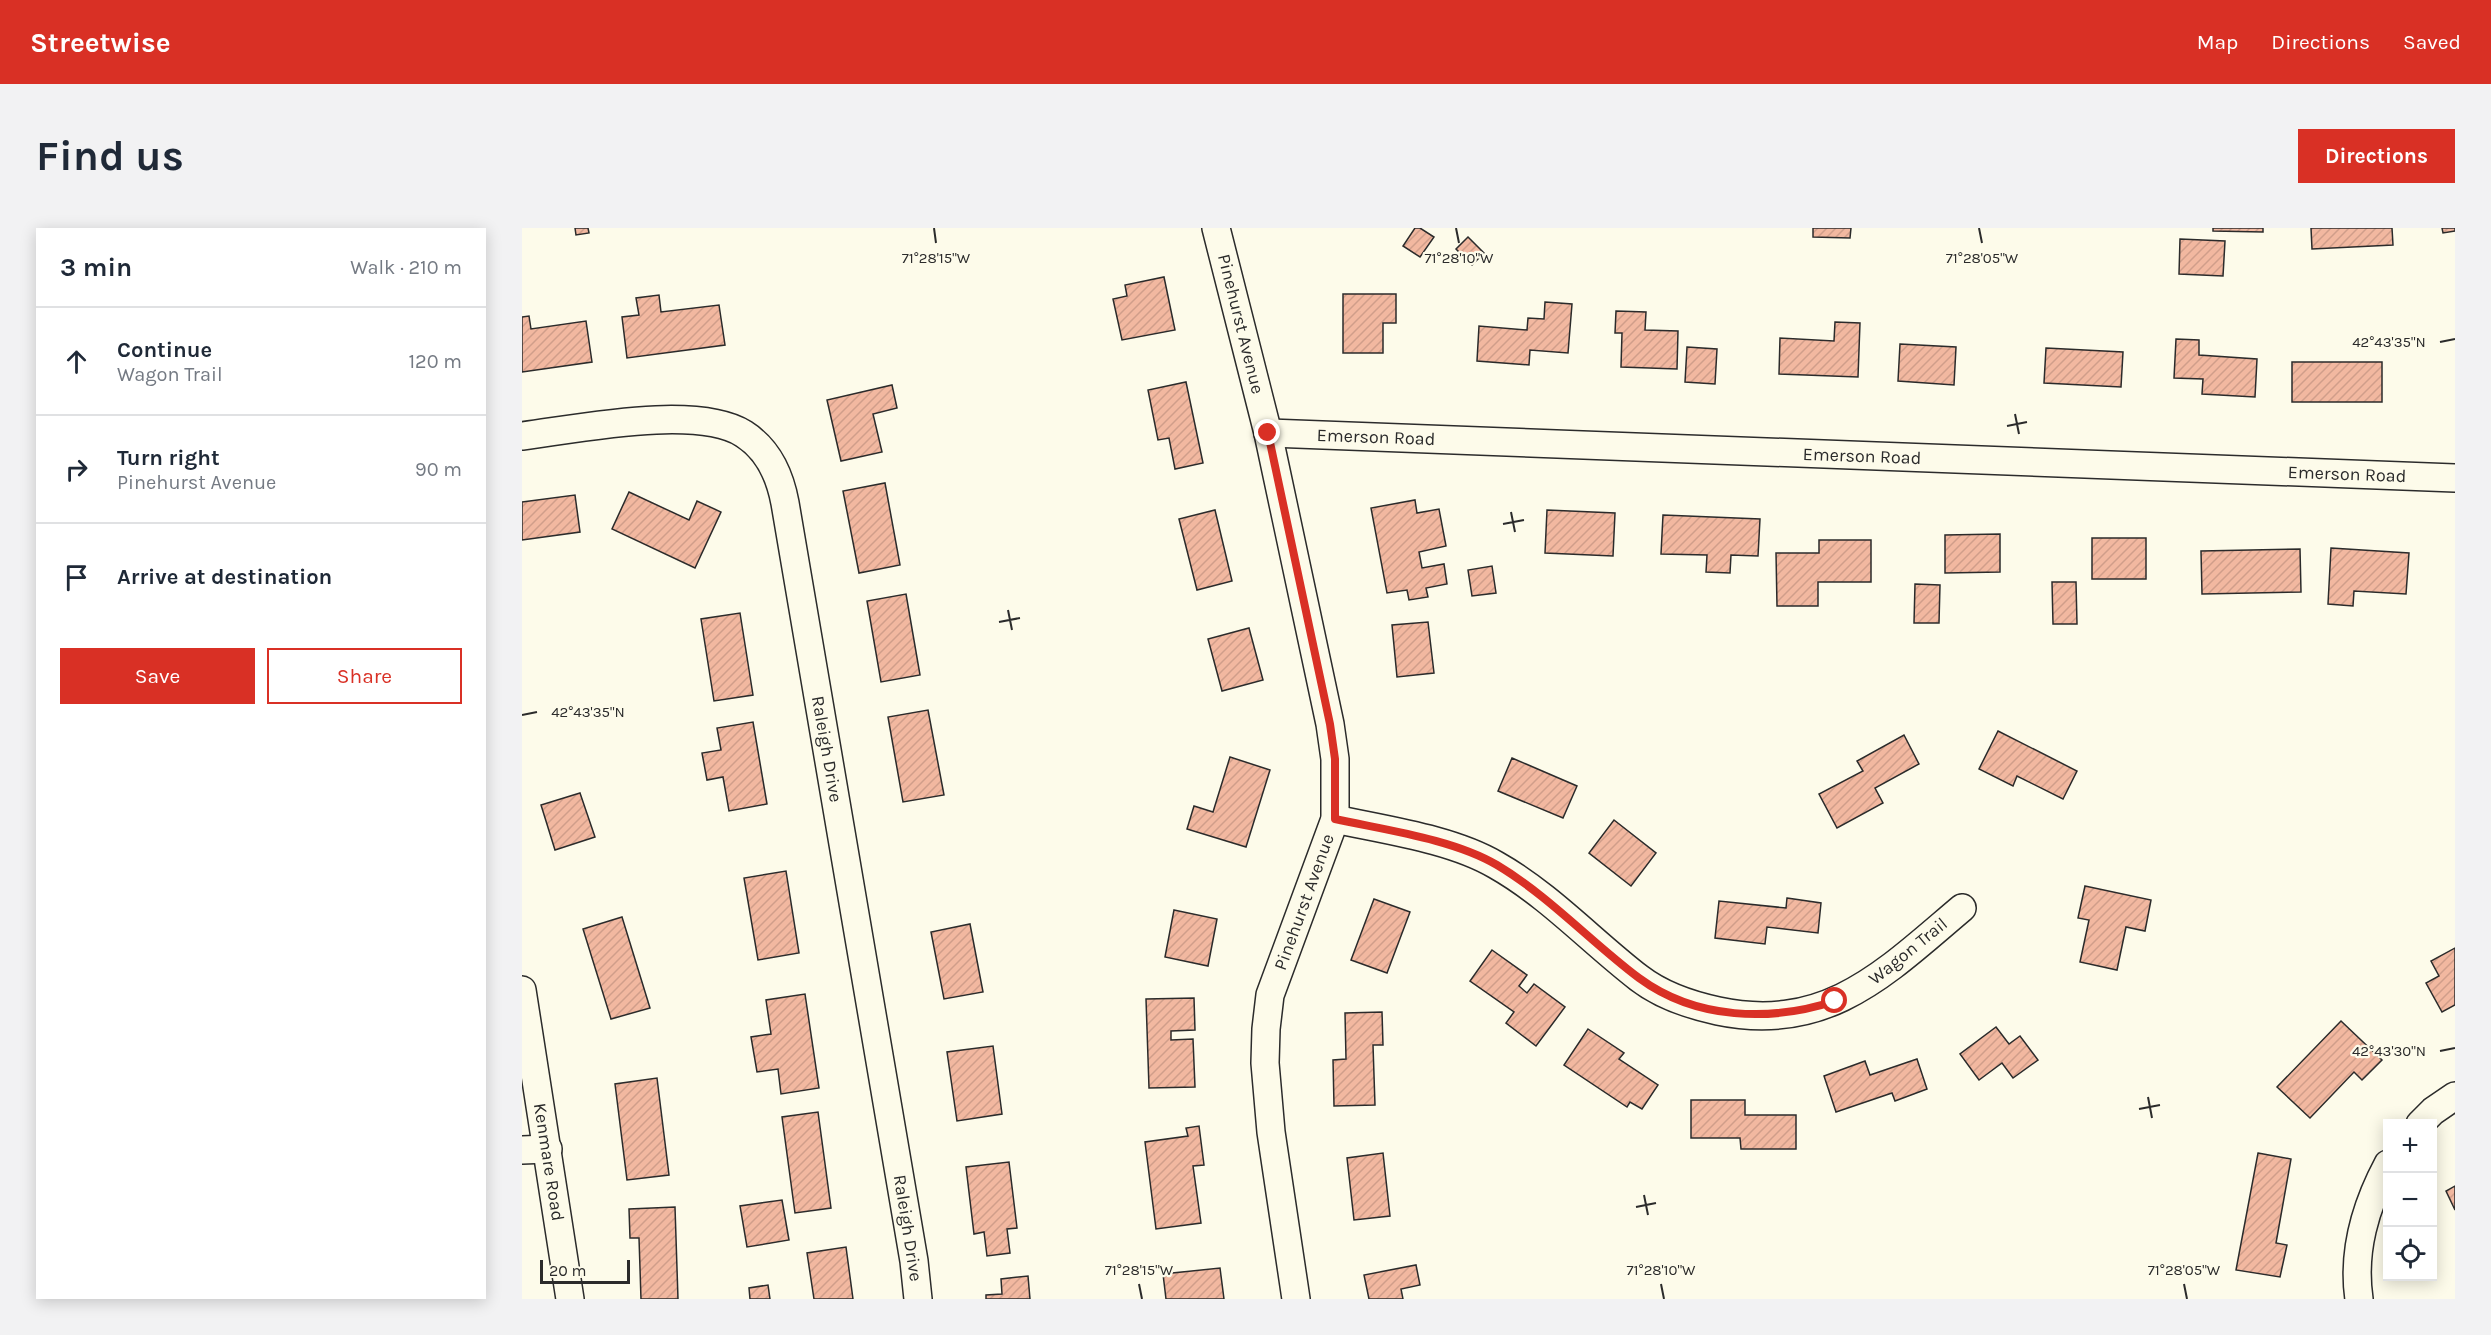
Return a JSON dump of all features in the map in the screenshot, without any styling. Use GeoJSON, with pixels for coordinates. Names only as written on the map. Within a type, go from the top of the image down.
{"type":"FeatureCollection","features":[{"type":"Feature","properties":{"kind":"street","name":"Pinehurst Avenue"},"geometry":{"type":"LineString","coordinates":[[1216,228],[1268,433],[1330,724],[1335,759],[1335,819],[1270,995],[1266,1029],[1265,1063],[1271,1131],[1296,1299]]}},
{"type":"Feature","properties":{"kind":"street","name":"Raleigh Drive"},"geometry":{"type":"LineString","coordinates":[[522,436],[647,420],[704,420],[745,434],[763,450],[774,466],[781,483],[789,526],[912,1249],[918,1299]]}},
{"type":"Feature","properties":{"kind":"street","name":"Emerson Road"},"geometry":{"type":"LineString","coordinates":[[1268,433],[2455,478]]}},
{"type":"Feature","properties":{"kind":"street","name":"Wagon Trail"},"geometry":{"type":"LineString","coordinates":[[1335,819],[1460,848],[1496,864],[1527,885],[1640,979],[1668,995],[1701,1007],[1735,1014],[1776,1015],[1808,1010],[1835,1001],[1868,985],[1962,908]]}},
{"type":"Feature","properties":{"kind":"street","name":"Kenmare Road"},"geometry":{"type":"LineString","coordinates":[[522,990],[535,1149],[570,1299]]}},
{"type":"Feature","properties":{"kind":"street"},"geometry":{"type":"LineString","coordinates":[[2425,1119],[2455,1096]]}},
{"type":"Feature","properties":{"kind":"street"},"geometry":{"type":"LineString","coordinates":[[2359,1299],[2358,1253],[2363,1221],[2374,1190],[2383,1173]]}},
{"type":"Feature","properties":{"kind":"building"},"geometry":{"type":"Polygon","coordinates":[[[575,228],[588,228],[589,233],[576,235],[575,228]]]}},
{"type":"Feature","properties":{"kind":"building"},"geometry":{"type":"Polygon","coordinates":[[[1415,228],[1420,228],[1434,237],[1420,257],[1403,246],[1415,228]]]}},
{"type":"Feature","properties":{"kind":"building"},"geometry":{"type":"Polygon","coordinates":[[[1813,228],[1851,228],[1850,238],[1813,237],[1813,228]]]}},
{"type":"Feature","properties":{"kind":"building"},"geometry":{"type":"Polygon","coordinates":[[[2213,228],[2263,228],[2263,232],[2213,231],[2213,228]]]}},
{"type":"Feature","properties":{"kind":"building"},"geometry":{"type":"Polygon","coordinates":[[[2311,228],[2392,228],[2393,245],[2312,249],[2311,228]]]}},
{"type":"Feature","properties":{"kind":"building"},"geometry":{"type":"Polygon","coordinates":[[[2442,228],[2455,228],[2455,231],[2443,233],[2442,228]]]}},
{"type":"Feature","properties":{"kind":"building"},"geometry":{"type":"Polygon","coordinates":[[[1468,237],[1484,253],[1472,265],[1456,249],[1468,237]]]}},
{"type":"Feature","properties":{"kind":"building"},"geometry":{"type":"Polygon","coordinates":[[[2180,239],[2225,241],[2223,276],[2179,274],[2180,239]]]}},
{"type":"Feature","properties":{"kind":"building"},"geometry":{"type":"Polygon","coordinates":[[[1164,277],[1175,330],[1122,340],[1113,299],[1127,296],[1125,285],[1164,277]]]}},
{"type":"Feature","properties":{"kind":"building"},"geometry":{"type":"Polygon","coordinates":[[[1343,294],[1396,294],[1396,323],[1383,323],[1383,353],[1343,353],[1343,294]]]}},
{"type":"Feature","properties":{"kind":"building"},"geometry":{"type":"Polygon","coordinates":[[[659,295],[661,312],[719,305],[725,345],[627,358],[622,317],[639,315],[636,298],[659,295]]]}},
{"type":"Feature","properties":{"kind":"building"},"geometry":{"type":"Polygon","coordinates":[[[1545,302],[1572,304],[1568,353],[1530,350],[1529,365],[1477,361],[1479,326],[1527,330],[1528,318],[1544,319],[1545,302]]]}},
{"type":"Feature","properties":{"kind":"building"},"geometry":{"type":"Polygon","coordinates":[[[1616,311],[1646,312],[1645,330],[1678,331],[1677,369],[1621,367],[1622,333],[1615,333],[1616,311]]]}},
{"type":"Feature","properties":{"kind":"building"},"geometry":{"type":"Polygon","coordinates":[[[529,316],[531,329],[586,321],[592,362],[522,372],[522,317],[529,316]]]}},
{"type":"Feature","properties":{"kind":"building"},"geometry":{"type":"Polygon","coordinates":[[[1835,322],[1860,323],[1858,377],[1779,374],[1780,338],[1834,341],[1835,322]]]}},
{"type":"Feature","properties":{"kind":"building"},"geometry":{"type":"Polygon","coordinates":[[[2176,339],[2199,340],[2199,355],[2257,359],[2255,397],[2202,394],[2203,379],[2174,378],[2176,339]]]}},
{"type":"Feature","properties":{"kind":"building"},"geometry":{"type":"Polygon","coordinates":[[[1900,344],[1956,347],[1954,385],[1898,381],[1900,344]]]}},
{"type":"Feature","properties":{"kind":"building"},"geometry":{"type":"Polygon","coordinates":[[[1687,347],[1717,349],[1715,384],[1685,382],[1687,347]]]}},
{"type":"Feature","properties":{"kind":"building"},"geometry":{"type":"Polygon","coordinates":[[[2046,348],[2123,352],[2121,387],[2044,383],[2046,348]]]}},
{"type":"Feature","properties":{"kind":"building"},"geometry":{"type":"Polygon","coordinates":[[[2292,362],[2382,362],[2382,402],[2292,402],[2292,362]]]}},
{"type":"Feature","properties":{"kind":"building"},"geometry":{"type":"Polygon","coordinates":[[[1186,382],[1203,463],[1175,469],[1169,438],[1158,440],[1148,390],[1186,382]]]}},
{"type":"Feature","properties":{"kind":"building"},"geometry":{"type":"Polygon","coordinates":[[[892,385],[897,408],[873,414],[882,452],[841,461],[827,400],[892,385]]]}},
{"type":"Feature","properties":{"kind":"building"},"geometry":{"type":"Polygon","coordinates":[[[885,483],[900,565],[859,573],[843,491],[885,483]]]}},
{"type":"Feature","properties":{"kind":"building"},"geometry":{"type":"Polygon","coordinates":[[[629,492],[689,520],[697,501],[721,512],[695,568],[612,529],[629,492]]]}},
{"type":"Feature","properties":{"kind":"building"},"geometry":{"type":"Polygon","coordinates":[[[575,495],[580,532],[522,540],[522,502],[575,495]]]}},
{"type":"Feature","properties":{"kind":"building"},"geometry":{"type":"Polygon","coordinates":[[[1415,500],[1417,513],[1439,509],[1446,546],[1419,552],[1422,568],[1444,564],[1447,584],[1426,588],[1428,597],[1409,600],[1407,590],[1387,593],[1371,508],[1415,500]]]}},
{"type":"Feature","properties":{"kind":"building"},"geometry":{"type":"Polygon","coordinates":[[[1215,510],[1232,581],[1197,590],[1179,519],[1215,510]]]}},
{"type":"Feature","properties":{"kind":"building"},"geometry":{"type":"Polygon","coordinates":[[[1547,510],[1615,513],[1613,556],[1545,553],[1547,510]]]}},
{"type":"Feature","properties":{"kind":"building"},"geometry":{"type":"Polygon","coordinates":[[[1663,515],[1760,519],[1758,556],[1731,555],[1730,573],[1706,572],[1707,555],[1661,554],[1663,515]]]}},
{"type":"Feature","properties":{"kind":"building"},"geometry":{"type":"Polygon","coordinates":[[[2000,534],[2000,572],[1945,573],[1945,535],[2000,534]]]}},
{"type":"Feature","properties":{"kind":"building"},"geometry":{"type":"Polygon","coordinates":[[[2092,538],[2146,538],[2146,579],[2092,579],[2092,538]]]}},
{"type":"Feature","properties":{"kind":"building"},"geometry":{"type":"Polygon","coordinates":[[[1819,540],[1871,540],[1871,582],[1818,582],[1818,606],[1777,606],[1776,553],[1819,553],[1819,540]]]}},
{"type":"Feature","properties":{"kind":"building"},"geometry":{"type":"Polygon","coordinates":[[[2331,548],[2409,553],[2406,594],[2354,591],[2353,606],[2328,604],[2331,548]]]}},
{"type":"Feature","properties":{"kind":"building"},"geometry":{"type":"Polygon","coordinates":[[[2300,549],[2301,592],[2202,594],[2201,551],[2300,549]]]}},
{"type":"Feature","properties":{"kind":"building"},"geometry":{"type":"Polygon","coordinates":[[[1492,566],[1496,593],[1472,596],[1468,570],[1492,566]]]}},
{"type":"Feature","properties":{"kind":"building"},"geometry":{"type":"Polygon","coordinates":[[[2052,582],[2076,582],[2077,624],[2053,624],[2052,582]]]}},
{"type":"Feature","properties":{"kind":"building"},"geometry":{"type":"Polygon","coordinates":[[[1915,584],[1940,585],[1939,623],[1914,623],[1915,584]]]}},
{"type":"Feature","properties":{"kind":"building"},"geometry":{"type":"Polygon","coordinates":[[[906,594],[920,675],[881,682],[867,601],[906,594]]]}},
{"type":"Feature","properties":{"kind":"building"},"geometry":{"type":"Polygon","coordinates":[[[740,613],[753,695],[714,701],[701,619],[740,613]]]}},
{"type":"Feature","properties":{"kind":"building"},"geometry":{"type":"Polygon","coordinates":[[[1428,622],[1434,673],[1397,677],[1392,625],[1428,622]]]}},
{"type":"Feature","properties":{"kind":"building"},"geometry":{"type":"Polygon","coordinates":[[[1249,628],[1263,680],[1222,691],[1208,639],[1249,628]]]}},
{"type":"Feature","properties":{"kind":"building"},"geometry":{"type":"Polygon","coordinates":[[[928,710],[944,795],[903,802],[888,717],[928,710]]]}},
{"type":"Feature","properties":{"kind":"building"},"geometry":{"type":"Polygon","coordinates":[[[753,722],[767,804],[729,811],[723,777],[707,780],[702,753],[721,750],[717,728],[753,722]]]}},
{"type":"Feature","properties":{"kind":"building"},"geometry":{"type":"Polygon","coordinates":[[[1998,731],[2077,771],[2063,799],[2017,776],[2013,786],[1979,769],[1998,731]]]}},
{"type":"Feature","properties":{"kind":"building"},"geometry":{"type":"Polygon","coordinates":[[[1904,735],[1919,764],[1875,788],[1883,803],[1837,828],[1819,794],[1863,771],[1857,761],[1904,735]]]}},
{"type":"Feature","properties":{"kind":"building"},"geometry":{"type":"Polygon","coordinates":[[[1230,757],[1270,770],[1246,847],[1187,829],[1194,806],[1213,812],[1230,757]]]}},
{"type":"Feature","properties":{"kind":"building"},"geometry":{"type":"Polygon","coordinates":[[[1512,758],[1577,786],[1563,818],[1498,791],[1512,758]]]}},
{"type":"Feature","properties":{"kind":"building"},"geometry":{"type":"Polygon","coordinates":[[[580,793],[595,837],[555,850],[541,805],[580,793]]]}},
{"type":"Feature","properties":{"kind":"building"},"geometry":{"type":"Polygon","coordinates":[[[1614,820],[1656,853],[1631,886],[1589,853],[1614,820]]]}},
{"type":"Feature","properties":{"kind":"building"},"geometry":{"type":"Polygon","coordinates":[[[786,871],[799,953],[758,960],[744,878],[786,871]]]}},
{"type":"Feature","properties":{"kind":"building"},"geometry":{"type":"Polygon","coordinates":[[[2085,886],[2151,900],[2145,931],[2126,927],[2117,970],[2080,962],[2089,920],[2078,918],[2085,886]]]}},
{"type":"Feature","properties":{"kind":"building"},"geometry":{"type":"Polygon","coordinates":[[[1787,898],[1821,903],[1818,933],[1767,927],[1765,944],[1715,938],[1719,901],[1786,908],[1787,898]]]}},
{"type":"Feature","properties":{"kind":"building"},"geometry":{"type":"Polygon","coordinates":[[[1374,899],[1410,912],[1387,973],[1351,960],[1374,899]]]}},
{"type":"Feature","properties":{"kind":"building"},"geometry":{"type":"Polygon","coordinates":[[[1174,910],[1217,919],[1208,966],[1165,957],[1174,910]]]}},
{"type":"Feature","properties":{"kind":"building"},"geometry":{"type":"Polygon","coordinates":[[[622,917],[650,1008],[611,1019],[583,929],[622,917]]]}},
{"type":"Feature","properties":{"kind":"building"},"geometry":{"type":"Polygon","coordinates":[[[970,924],[983,992],[944,999],[931,932],[970,924]]]}},
{"type":"Feature","properties":{"kind":"building"},"geometry":{"type":"Polygon","coordinates":[[[2455,948],[2455,1005],[2442,1012],[2426,983],[2439,976],[2431,961],[2455,948]]]}},
{"type":"Feature","properties":{"kind":"building"},"geometry":{"type":"Polygon","coordinates":[[[1492,950],[1527,975],[1519,986],[1527,993],[1534,984],[1565,1007],[1536,1046],[1506,1023],[1514,1012],[1470,981],[1492,950]]]}},
{"type":"Feature","properties":{"kind":"building"},"geometry":{"type":"Polygon","coordinates":[[[805,994],[819,1088],[781,1094],[778,1069],[757,1072],[751,1037],[771,1034],[766,1000],[805,994]]]}},
{"type":"Feature","properties":{"kind":"building"},"geometry":{"type":"Polygon","coordinates":[[[1194,998],[1195,1030],[1171,1031],[1171,1040],[1193,1039],[1195,1087],[1149,1088],[1146,999],[1194,998]]]}},
{"type":"Feature","properties":{"kind":"building"},"geometry":{"type":"Polygon","coordinates":[[[1382,1012],[1383,1045],[1373,1045],[1375,1105],[1334,1106],[1333,1060],[1346,1059],[1345,1013],[1382,1012]]]}},
{"type":"Feature","properties":{"kind":"building"},"geometry":{"type":"Polygon","coordinates":[[[2341,1021],[2382,1060],[2362,1080],[2354,1072],[2310,1118],[2277,1087],[2341,1021]]]}},
{"type":"Feature","properties":{"kind":"building"},"geometry":{"type":"Polygon","coordinates":[[[1996,1027],[2009,1044],[2020,1036],[2038,1060],[2013,1078],[2002,1063],[1979,1080],[1960,1054],[1996,1027]]]}},
{"type":"Feature","properties":{"kind":"building"},"geometry":{"type":"Polygon","coordinates":[[[1588,1029],[1624,1053],[1619,1059],[1658,1085],[1642,1109],[1630,1102],[1627,1107],[1564,1065],[1588,1029]]]}},
{"type":"Feature","properties":{"kind":"building"},"geometry":{"type":"Polygon","coordinates":[[[993,1046],[1002,1114],[957,1121],[947,1052],[993,1046]]]}},
{"type":"Feature","properties":{"kind":"building"},"geometry":{"type":"Polygon","coordinates":[[[1917,1059],[1927,1089],[1895,1101],[1892,1093],[1836,1112],[1824,1076],[1865,1061],[1870,1075],[1917,1059]]]}},
{"type":"Feature","properties":{"kind":"building"},"geometry":{"type":"Polygon","coordinates":[[[657,1078],[669,1175],[627,1180],[615,1084],[657,1078]]]}},
{"type":"Feature","properties":{"kind":"building"},"geometry":{"type":"Polygon","coordinates":[[[1691,1100],[1745,1100],[1745,1115],[1796,1115],[1796,1149],[1741,1149],[1740,1138],[1691,1138],[1691,1100]]]}},
{"type":"Feature","properties":{"kind":"building"},"geometry":{"type":"Polygon","coordinates":[[[818,1112],[831,1208],[795,1213],[782,1117],[818,1112]]]}},
{"type":"Feature","properties":{"kind":"building"},"geometry":{"type":"Polygon","coordinates":[[[1199,1126],[1204,1165],[1193,1166],[1201,1223],[1156,1229],[1145,1142],[1188,1136],[1186,1128],[1199,1126]]]}},
{"type":"Feature","properties":{"kind":"building"},"geometry":{"type":"Polygon","coordinates":[[[1383,1153],[1390,1216],[1354,1220],[1347,1158],[1383,1153]]]}},
{"type":"Feature","properties":{"kind":"building"},"geometry":{"type":"Polygon","coordinates":[[[2258,1153],[2291,1159],[2276,1243],[2287,1245],[2280,1277],[2236,1270],[2258,1153]]]}},
{"type":"Feature","properties":{"kind":"building"},"geometry":{"type":"Polygon","coordinates":[[[1009,1162],[1017,1228],[1007,1229],[1010,1253],[987,1256],[984,1232],[974,1234],[966,1167],[1009,1162]]]}},
{"type":"Feature","properties":{"kind":"building"},"geometry":{"type":"Polygon","coordinates":[[[2455,1186],[2455,1210],[2446,1191],[2455,1186]]]}},
{"type":"Feature","properties":{"kind":"building"},"geometry":{"type":"Polygon","coordinates":[[[782,1200],[789,1240],[747,1247],[740,1206],[782,1200]]]}},
{"type":"Feature","properties":{"kind":"building"},"geometry":{"type":"Polygon","coordinates":[[[675,1207],[678,1299],[641,1299],[639,1238],[630,1238],[629,1209],[675,1207]]]}},
{"type":"Feature","properties":{"kind":"building"},"geometry":{"type":"Polygon","coordinates":[[[846,1247],[853,1299],[814,1299],[807,1253],[846,1247]]]}},
{"type":"Feature","properties":{"kind":"building"},"geometry":{"type":"Polygon","coordinates":[[[1416,1265],[1420,1285],[1401,1289],[1403,1299],[1369,1299],[1364,1275],[1416,1265]]]}},
{"type":"Feature","properties":{"kind":"building"},"geometry":{"type":"Polygon","coordinates":[[[1220,1268],[1224,1299],[1166,1299],[1163,1274],[1220,1268]]]}},
{"type":"Feature","properties":{"kind":"building"},"geometry":{"type":"Polygon","coordinates":[[[1028,1276],[1030,1299],[986,1299],[986,1295],[1002,1294],[1001,1279],[1028,1276]]]}},
{"type":"Feature","properties":{"kind":"building"},"geometry":{"type":"Polygon","coordinates":[[[768,1285],[770,1299],[750,1299],[749,1288],[768,1285]]]}},
{"type":"Feature","properties":{"kind":"route"},"geometry":{"type":"LineString","coordinates":[[1268,433],[1330,724],[1335,759],[1335,819],[1460,848],[1496,864],[1527,885],[1640,979],[1668,995],[1701,1007],[1735,1014],[1776,1015],[1808,1010],[1835,1001]]}}]}
